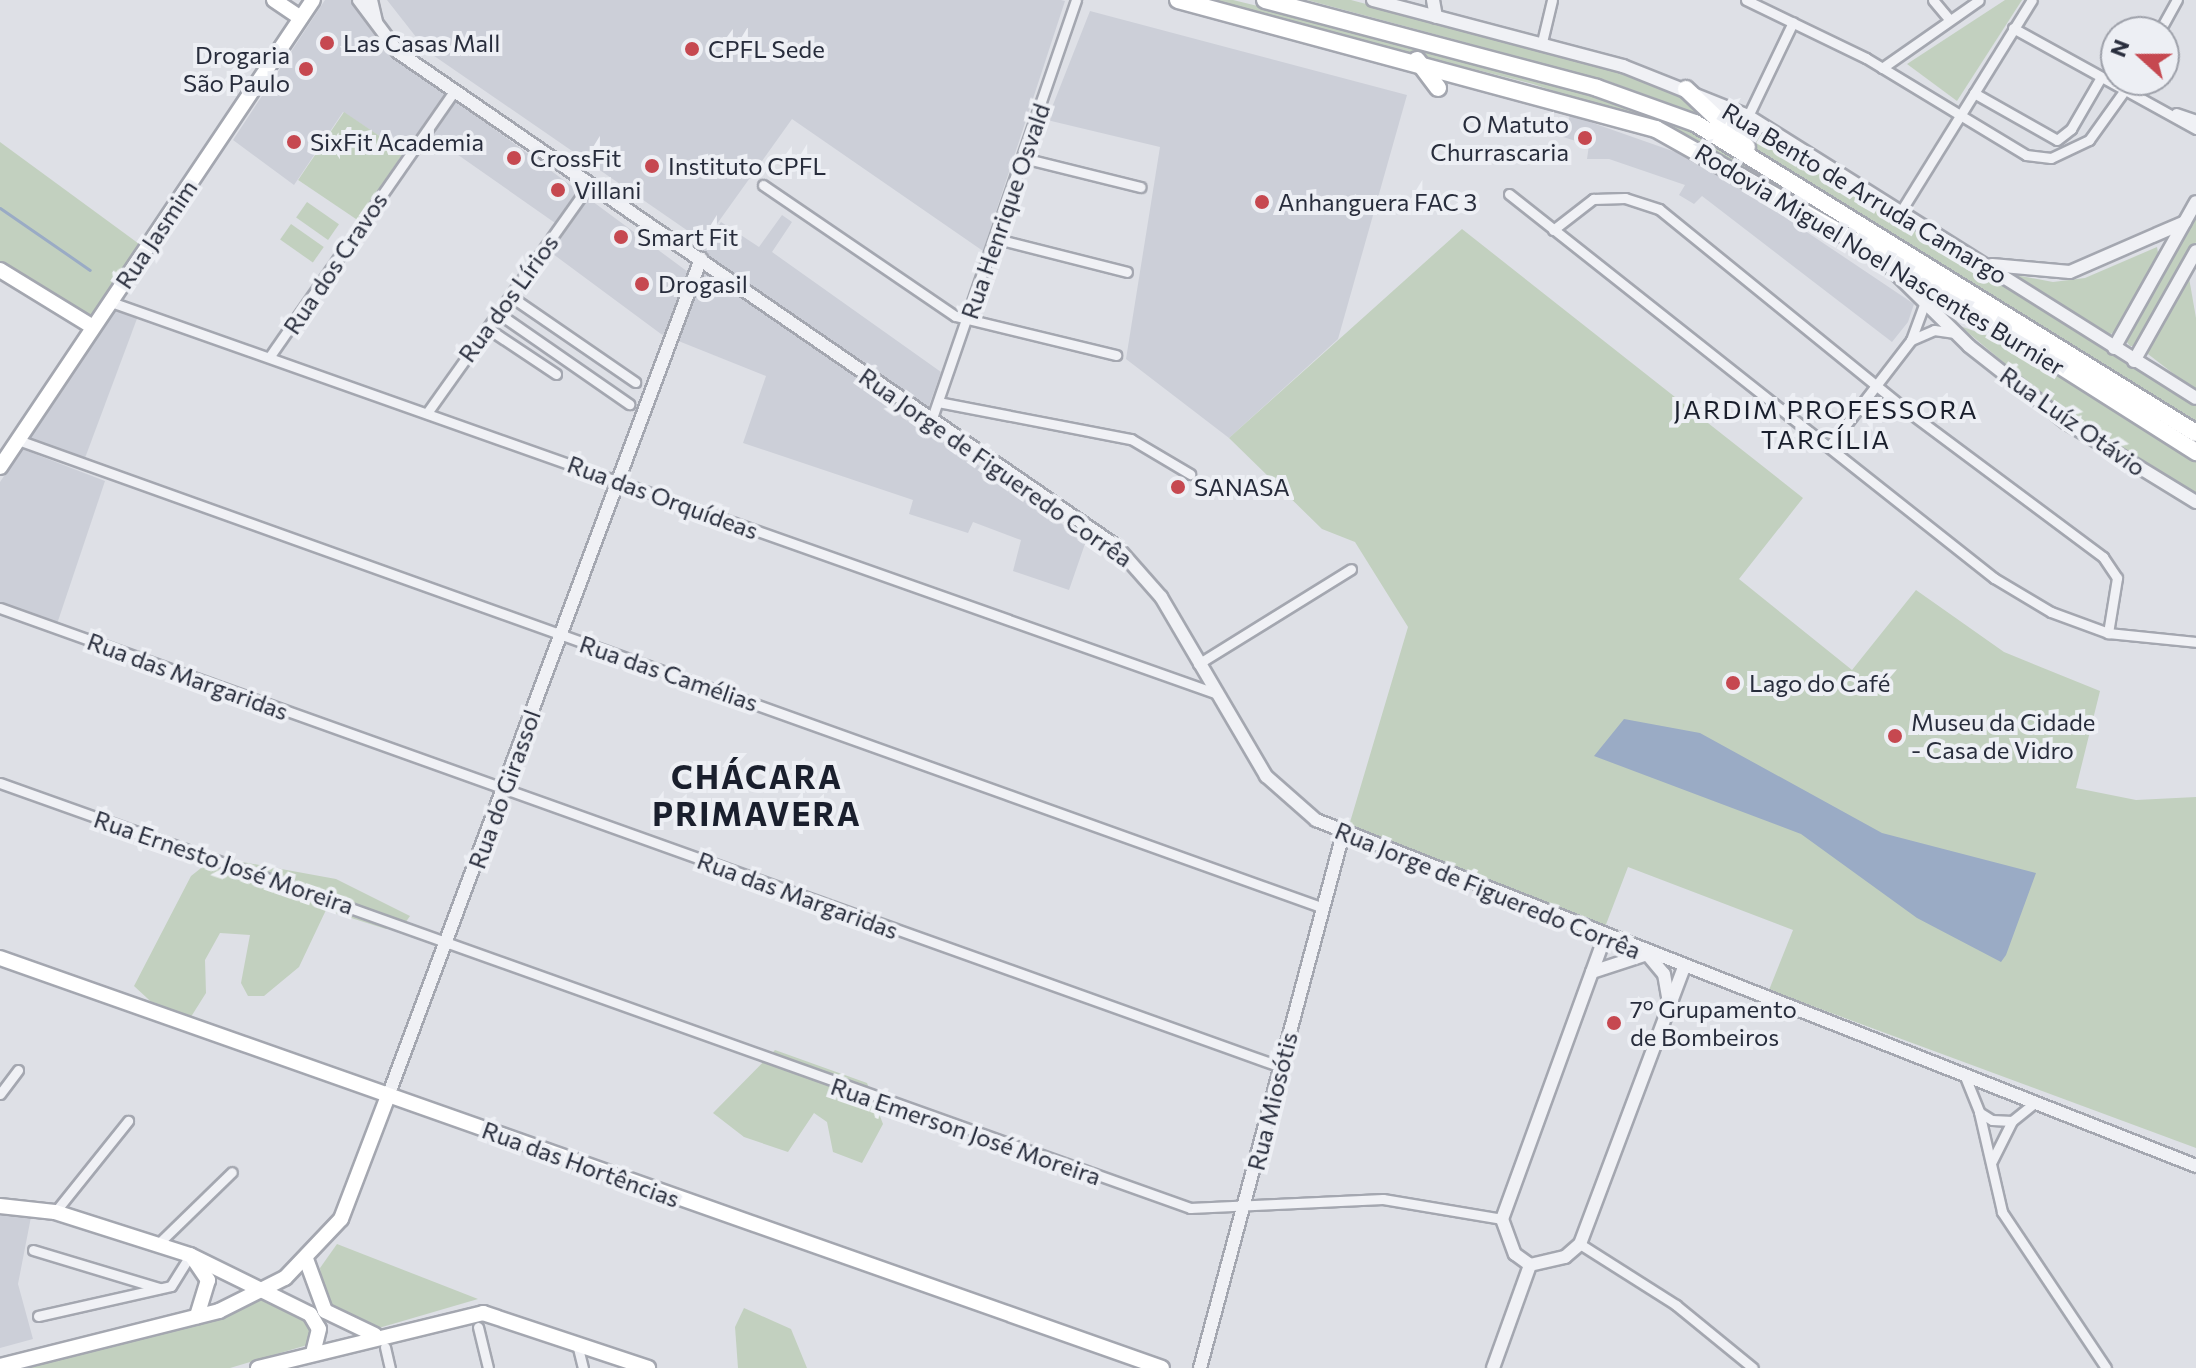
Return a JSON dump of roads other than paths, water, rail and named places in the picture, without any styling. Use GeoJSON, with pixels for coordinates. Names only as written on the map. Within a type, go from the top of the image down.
{"type":"FeatureCollection","features":[{"type":"Feature","properties":{"kind":"highway","name":"Rodovia Miguel Noel Nascentes Burnier"},"geometry":{"type":"LineString","coordinates":[[1177,0],[1417,60],[1656,129],[1849,236],[2196,452]]}},
{"type":"Feature","properties":{"kind":"highway","name":"Rodovia Miguel Noel Nascentes Burnier"},"geometry":{"type":"LineString","coordinates":[[1265,0],[1639,101],[1761,163],[2196,433]]}},
{"type":"Feature","properties":{"kind":"highway"},"geometry":{"type":"LineString","coordinates":[[1417,60],[1438,88]]}},
{"type":"Feature","properties":{"kind":"highway"},"geometry":{"type":"LineString","coordinates":[[1686,89],[1761,163]]}},
{"type":"Feature","properties":{"kind":"main road"},"geometry":{"type":"LineString","coordinates":[[274,0],[301,18]]}},
{"type":"Feature","properties":{"kind":"main road","name":"Rua Jasmim"},"geometry":{"type":"LineString","coordinates":[[0,467],[313,0]]}},
{"type":"Feature","properties":{"kind":"main road"},"geometry":{"type":"LineString","coordinates":[[0,270],[93,327]]}},
{"type":"Feature","properties":{"kind":"main road","name":"Rua das Hortências"},"geometry":{"type":"LineString","coordinates":[[0,958],[1162,1368]]}},
{"type":"Feature","properties":{"kind":"main road","name":"Rua do Girassol"},"geometry":{"type":"LineString","coordinates":[[0,1366],[197,1316],[265,1291],[306,1259],[344,1212],[388,1096]]}},
{"type":"Feature","properties":{"kind":"main road"},"geometry":{"type":"LineString","coordinates":[[0,1206],[55,1212],[160,1242],[190,1255],[310,1314],[319,1329],[313,1353]]}},
{"type":"Feature","properties":{"kind":"main road"},"geometry":{"type":"LineString","coordinates":[[190,1255],[208,1280],[197,1316]]}},
{"type":"Feature","properties":{"kind":"main road"},"geometry":{"type":"LineString","coordinates":[[306,1259],[325,1311],[382,1342]]}},
{"type":"Feature","properties":{"kind":"main road"},"geometry":{"type":"LineString","coordinates":[[258,1368],[291,1364],[313,1353],[382,1342],[468,1314],[577,1344],[648,1368]]}},
{"type":"Feature","properties":{"kind":"street","name":"Rua Jorge de Figueredo Corrêa"},"geometry":{"type":"LineString","coordinates":[[359,0],[378,28],[454,91],[701,259],[1138,566],[1266,776],[1343,834],[2195,1169]]}},
{"type":"Feature","properties":{"kind":"street"},"geometry":{"type":"LineString","coordinates":[[371,0],[378,28]]}},
{"type":"Feature","properties":{"kind":"street","name":"Rua Henrique Osvald"},"geometry":{"type":"LineString","coordinates":[[931,421],[997,239],[1076,0]]}},
{"type":"Feature","properties":{"kind":"street","name":"Rua Bento de Arruda Camargo"},"geometry":{"type":"LineString","coordinates":[[1373,0],[1542,42],[1686,89],[1748,116],[2196,398]]}},
{"type":"Feature","properties":{"kind":"street"},"geometry":{"type":"LineString","coordinates":[[1433,0],[1436,17]]}},
{"type":"Feature","properties":{"kind":"street"},"geometry":{"type":"LineString","coordinates":[[1542,42],[1552,0]]}},
{"type":"Feature","properties":{"kind":"street"},"geometry":{"type":"LineString","coordinates":[[1746,0],[1882,68],[1958,117],[2026,155],[2068,154],[2113,115],[2123,96]]}},
{"type":"Feature","properties":{"kind":"street"},"geometry":{"type":"LineString","coordinates":[[1933,0],[1950,20]]}},
{"type":"Feature","properties":{"kind":"street"},"geometry":{"type":"LineString","coordinates":[[1882,68],[1979,0]]}},
{"type":"Feature","properties":{"kind":"street"},"geometry":{"type":"LineString","coordinates":[[1901,211],[2032,0]]}},
{"type":"Feature","properties":{"kind":"street"},"geometry":{"type":"LineString","coordinates":[[1748,116],[1793,22]]}},
{"type":"Feature","properties":{"kind":"street"},"geometry":{"type":"LineString","coordinates":[[1974,93],[2057,140],[2071,129],[2100,79],[2013,28]]}},
{"type":"Feature","properties":{"kind":"street","name":"Rua dos Cravos"},"geometry":{"type":"LineString","coordinates":[[270,356],[454,91]]}},
{"type":"Feature","properties":{"kind":"street"},"geometry":{"type":"LineString","coordinates":[[2135,96],[2196,129]]}},
{"type":"Feature","properties":{"kind":"street"},"geometry":{"type":"LineString","coordinates":[[2154,106],[2196,120]]}},
{"type":"Feature","properties":{"kind":"street"},"geometry":{"type":"LineString","coordinates":[[2068,154],[2071,129]]}},
{"type":"Feature","properties":{"kind":"street"},"geometry":{"type":"LineString","coordinates":[[1023,158],[1140,187]]}},
{"type":"Feature","properties":{"kind":"street","name":"Rua dos Lírios"},"geometry":{"type":"LineString","coordinates":[[427,413],[590,184]]}},
{"type":"Feature","properties":{"kind":"street"},"geometry":{"type":"LineString","coordinates":[[763,185],[968,320],[1116,355]]}},
{"type":"Feature","properties":{"kind":"street"},"geometry":{"type":"LineString","coordinates":[[1509,194],[1831,444],[1994,578],[2051,612],[2108,633],[2196,642]]}},
{"type":"Feature","properties":{"kind":"street"},"geometry":{"type":"LineString","coordinates":[[1553,230],[1593,199],[1625,198],[1659,209],[1877,386],[2103,557],[2117,578],[2108,633]]}},
{"type":"Feature","properties":{"kind":"street"},"geometry":{"type":"LineString","coordinates":[[2114,348],[2196,202]]}},
{"type":"Feature","properties":{"kind":"street"},"geometry":{"type":"LineString","coordinates":[[1981,262],[2017,273],[2070,272],[2185,222]]}},
{"type":"Feature","properties":{"kind":"street","name":"Rua Luíz Otávio"},"geometry":{"type":"LineString","coordinates":[[1849,236],[1925,297],[1955,333],[2067,423],[2196,502]]}},
{"type":"Feature","properties":{"kind":"street"},"geometry":{"type":"LineString","coordinates":[[997,239],[1127,272]]}},
{"type":"Feature","properties":{"kind":"street"},"geometry":{"type":"LineString","coordinates":[[2134,361],[2196,251]]}},
{"type":"Feature","properties":{"kind":"street","name":"Rua do Girassol"},"geometry":{"type":"LineString","coordinates":[[388,1096],[448,943],[701,259]]}},
{"type":"Feature","properties":{"kind":"street"},"geometry":{"type":"LineString","coordinates":[[510,296],[635,382]]}},
{"type":"Feature","properties":{"kind":"street"},"geometry":{"type":"LineString","coordinates":[[1831,444],[1911,340],[1925,297]]}},
{"type":"Feature","properties":{"kind":"street","name":"Rua das Orquídeas"},"geometry":{"type":"LineString","coordinates":[[111,302],[1215,693]]}},
{"type":"Feature","properties":{"kind":"street"},"geometry":{"type":"LineString","coordinates":[[498,313],[629,404]]}},
{"type":"Feature","properties":{"kind":"street"},"geometry":{"type":"LineString","coordinates":[[487,328],[556,374]]}},
{"type":"Feature","properties":{"kind":"street"},"geometry":{"type":"LineString","coordinates":[[1911,340],[1934,330],[1955,333]]}},
{"type":"Feature","properties":{"kind":"street"},"geometry":{"type":"LineString","coordinates":[[938,402],[1126,437],[1190,474]]}},
{"type":"Feature","properties":{"kind":"street","name":"Rua das Camélias"},"geometry":{"type":"LineString","coordinates":[[18,440],[1321,907]]}},
{"type":"Feature","properties":{"kind":"street"},"geometry":{"type":"LineString","coordinates":[[1198,664],[1351,569]]}},
{"type":"Feature","properties":{"kind":"street","name":"Rua das Margaridas"},"geometry":{"type":"LineString","coordinates":[[0,608],[1281,1067]]}},
{"type":"Feature","properties":{"kind":"street","name":"Rua Ernesto José Moreira"},"geometry":{"type":"LineString","coordinates":[[0,783],[448,943]]}},
{"type":"Feature","properties":{"kind":"street","name":"Rua Miosótis"},"geometry":{"type":"LineString","coordinates":[[1200,1368],[1343,834]]}},
{"type":"Feature","properties":{"kind":"street"},"geometry":{"type":"LineString","coordinates":[[1604,939],[1502,1219],[1515,1254],[1530,1265],[1565,1257],[1580,1244],[1684,967]]}},
{"type":"Feature","properties":{"kind":"street","name":"Rua Emerson José Moreira"},"geometry":{"type":"LineString","coordinates":[[448,943],[783,1069],[1190,1208],[1245,1203],[1383,1199],[1502,1219]]}},
{"type":"Feature","properties":{"kind":"street"},"geometry":{"type":"LineString","coordinates":[[1592,972],[1647,954],[1664,974],[1669,1002]]}},
{"type":"Feature","properties":{"kind":"street"},"geometry":{"type":"LineString","coordinates":[[1,1091],[18,1070]]}},
{"type":"Feature","properties":{"kind":"street"},"geometry":{"type":"LineString","coordinates":[[1966,1079],[1979,1112],[2002,1212],[2106,1368]]}},
{"type":"Feature","properties":{"kind":"street"},"geometry":{"type":"LineString","coordinates":[[1990,1168],[2012,1121],[2032,1105]]}},
{"type":"Feature","properties":{"kind":"street"},"geometry":{"type":"LineString","coordinates":[[1979,1112],[2012,1121]]}},
{"type":"Feature","properties":{"kind":"street"},"geometry":{"type":"LineString","coordinates":[[55,1212],[128,1121]]}},
{"type":"Feature","properties":{"kind":"street"},"geometry":{"type":"LineString","coordinates":[[160,1242],[232,1172]]}},
{"type":"Feature","properties":{"kind":"street"},"geometry":{"type":"LineString","coordinates":[[1580,1244],[1676,1305],[1753,1368]]}},
{"type":"Feature","properties":{"kind":"street"},"geometry":{"type":"LineString","coordinates":[[33,1250],[159,1288]]}},
{"type":"Feature","properties":{"kind":"street"},"geometry":{"type":"LineString","coordinates":[[38,1316],[171,1286],[190,1255]]}},
{"type":"Feature","properties":{"kind":"street"},"geometry":{"type":"LineString","coordinates":[[1493,1368],[1530,1265]]}},
{"type":"Feature","properties":{"kind":"street"},"geometry":{"type":"LineString","coordinates":[[478,1327],[488,1368]]}},
{"type":"Feature","properties":{"kind":"street"},"geometry":{"type":"LineString","coordinates":[[382,1342],[390,1368]]}},
{"type":"Feature","properties":{"kind":"street"},"geometry":{"type":"LineString","coordinates":[[577,1344],[583,1368]]}},
{"type":"Feature","properties":{"kind":"water"},"geometry":{"type":"Polygon","coordinates":[[[1624,719],[1700,733],[1882,833],[2036,873],[2006,955],[2001,962],[1917,918],[1801,834],[1594,756],[1624,719]]]}},
{"type":"Feature","properties":{"kind":"waterway"},"geometry":{"type":"LineString","coordinates":[[0,208],[90,270]]}},
{"type":"Feature","properties":{"kind":"place","name":"Las Casas Mall"},"geometry":{"type":"Point","coordinates":[327,43]}},
{"type":"Feature","properties":{"kind":"place","name":"CPFL Sede"},"geometry":{"type":"Point","coordinates":[692,49]}},
{"type":"Feature","properties":{"kind":"place","name":"Drogaria São Paulo"},"geometry":{"type":"Point","coordinates":[306,69]}},
{"type":"Feature","properties":{"kind":"place","name":"O Matuto Churrascaria"},"geometry":{"type":"Point","coordinates":[1585,138]}},
{"type":"Feature","properties":{"kind":"place","name":"SixFit Academia"},"geometry":{"type":"Point","coordinates":[294,142]}},
{"type":"Feature","properties":{"kind":"place","name":"CrossFit"},"geometry":{"type":"Point","coordinates":[514,158]}},
{"type":"Feature","properties":{"kind":"place","name":"Instituto CPFL"},"geometry":{"type":"Point","coordinates":[652,166]}},
{"type":"Feature","properties":{"kind":"place","name":"Villani"},"geometry":{"type":"Point","coordinates":[558,190]}},
{"type":"Feature","properties":{"kind":"place","name":"Anhanguera FAC 3"},"geometry":{"type":"Point","coordinates":[1262,202]}},
{"type":"Feature","properties":{"kind":"place","name":"Smart Fit"},"geometry":{"type":"Point","coordinates":[621,237]}},
{"type":"Feature","properties":{"kind":"place","name":"Drogasil"},"geometry":{"type":"Point","coordinates":[642,284]}},
{"type":"Feature","properties":{"kind":"place","name":"SANASA"},"geometry":{"type":"Point","coordinates":[1178,487]}},
{"type":"Feature","properties":{"kind":"place","name":"Lago do Café"},"geometry":{"type":"Point","coordinates":[1733,683]}},
{"type":"Feature","properties":{"kind":"place","name":"Museu da Cidade - Casa de Vidro"},"geometry":{"type":"Point","coordinates":[1895,736]}},
{"type":"Feature","properties":{"kind":"place","name":"7º Grupamento de Bombeiros"},"geometry":{"type":"Point","coordinates":[1614,1023]}},
{"type":"Feature","properties":{"kind":"district","name":"JARDIM PROFESSORA TARCÍLIA"},"geometry":{"type":"Point","coordinates":[1826,424]}},
{"type":"Feature","properties":{"kind":"district","name":"CHÁCARA PRIMAVERA"},"geometry":{"type":"Point","coordinates":[757,796]}}]}
